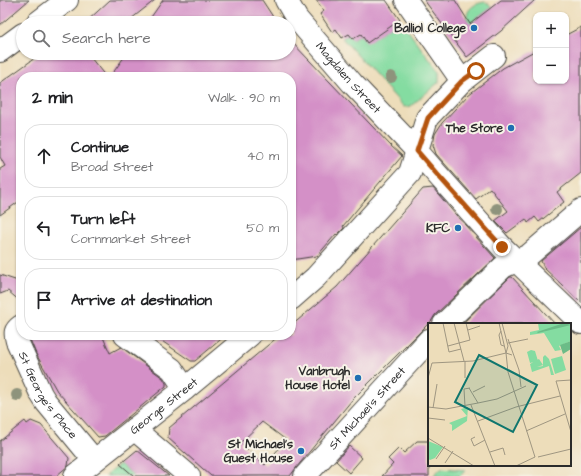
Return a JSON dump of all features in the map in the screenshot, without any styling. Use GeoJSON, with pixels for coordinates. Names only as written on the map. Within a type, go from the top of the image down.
{"type":"FeatureCollection","features":[{"type":"Feature","properties":{"kind":"street"},"geometry":{"type":"LineString","coordinates":[[46,16],[67,0]]}},
{"type":"Feature","properties":{"kind":"street","name":"Magdalen Street"},"geometry":{"type":"LineString","coordinates":[[286,0],[295,16]]}},
{"type":"Feature","properties":{"kind":"street"},"geometry":{"type":"LineString","coordinates":[[406,0],[462,81]]}},
{"type":"Feature","properties":{"kind":"street","name":"Magdalen Street"},"geometry":{"type":"LineString","coordinates":[[296,17],[352,82],[417,151],[502,247],[581,323]]}},
{"type":"Feature","properties":{"kind":"street"},"geometry":{"type":"LineString","coordinates":[[0,51],[16,39]]}},
{"type":"Feature","properties":{"kind":"street"},"geometry":{"type":"LineString","coordinates":[[296,295],[318,275],[410,173],[428,118],[462,81],[494,56]]}},
{"type":"Feature","properties":{"kind":"street"},"geometry":{"type":"LineString","coordinates":[[445,323],[503,267],[529,255],[581,210]]}},
{"type":"Feature","properties":{"kind":"street","name":"St George's Place"},"geometry":{"type":"LineString","coordinates":[[17,340],[46,402],[94,460]]}},
{"type":"Feature","properties":{"kind":"street"},"geometry":{"type":"LineString","coordinates":[[132,340],[172,369],[185,389]]}},
{"type":"Feature","properties":{"kind":"street","name":"George Street"},"geometry":{"type":"LineString","coordinates":[[75,476],[244,340]]}},
{"type":"Feature","properties":{"kind":"street","name":"St Michael's Street"},"geometry":{"type":"LineString","coordinates":[[305,476],[428,341]]}},
{"type":"Feature","properties":{"kind":"street"},"geometry":{"type":"LineString","coordinates":[[134,429],[189,476]]}},
{"type":"Feature","properties":{"kind":"green space"},"geometry":{"type":"Polygon","coordinates":[[[485,2],[492,7],[469,25],[467,16],[470,9],[476,4],[485,2]]]}},
{"type":"Feature","properties":{"kind":"green space"},"geometry":{"type":"Polygon","coordinates":[[[400,20],[439,72],[439,82],[411,106],[404,107],[342,38],[349,34],[353,39],[361,34],[367,42],[400,20]]]}},
{"type":"Feature","properties":{"kind":"green space"},"geometry":{"type":"Polygon","coordinates":[[[120,464],[134,476],[105,476],[120,464]]]}},
{"type":"Feature","properties":{"kind":"green space"},"geometry":{"type":"Polygon","coordinates":[[[441,468],[466,470],[460,476],[433,476],[441,468]]]}},
{"type":"Feature","properties":{"kind":"building"},"geometry":{"type":"Polygon","coordinates":[[[0,0],[29,0],[0,25],[0,0]]]}},
{"type":"Feature","properties":{"kind":"building"},"geometry":{"type":"Polygon","coordinates":[[[110,0],[155,0],[135,16],[93,16],[110,0]]]}},
{"type":"Feature","properties":{"kind":"building"},"geometry":{"type":"Polygon","coordinates":[[[163,0],[262,0],[272,16],[152,16],[163,0]]]}},
{"type":"Feature","properties":{"kind":"building"},"geometry":{"type":"Polygon","coordinates":[[[316,0],[386,0],[400,20],[367,43],[361,34],[353,39],[349,34],[342,38],[336,29],[332,32],[320,14],[324,11],[316,0]]]}},
{"type":"Feature","properties":{"kind":"building","name":"Balliol College"},"geometry":{"type":"Polygon","coordinates":[[[424,0],[455,0],[470,24],[501,0],[535,0],[501,31],[467,57],[424,0]]]}},
{"type":"Feature","properties":{"kind":"building"},"geometry":{"type":"Polygon","coordinates":[[[581,27],[581,173],[557,192],[564,202],[539,222],[535,217],[528,223],[526,219],[507,233],[495,221],[508,211],[490,188],[476,199],[436,154],[433,145],[435,134],[442,123],[468,95],[503,68],[533,52],[533,84],[569,84],[569,33],[581,27]]]}},
{"type":"Feature","properties":{"kind":"building"},"geometry":{"type":"Polygon","coordinates":[[[296,46],[402,156],[343,226],[344,228],[337,235],[336,234],[317,256],[296,259],[296,72],[114,72],[122,60],[296,60],[296,46]]]}},
{"type":"Feature","properties":{"kind":"building"},"geometry":{"type":"Polygon","coordinates":[[[32,60],[93,60],[102,72],[16,72],[16,204],[0,215],[0,169],[5,166],[0,157],[0,83],[32,60]]]}},
{"type":"Feature","properties":{"kind":"building"},"geometry":{"type":"Polygon","coordinates":[[[433,188],[495,258],[435,315],[432,320],[352,400],[290,476],[211,476],[168,438],[169,428],[274,340],[296,340],[296,322],[337,287],[423,189],[433,188]],[[262,422],[240,443],[265,465],[286,440],[262,422]]]}},
{"type":"Feature","properties":{"kind":"building"},"geometry":{"type":"Polygon","coordinates":[[[581,227],[581,303],[544,268],[541,261],[581,227]]]}},
{"type":"Feature","properties":{"kind":"building"},"geometry":{"type":"Polygon","coordinates":[[[0,275],[16,280],[16,298],[8,291],[0,294],[0,275]]]}},
{"type":"Feature","properties":{"kind":"building"},"geometry":{"type":"Polygon","coordinates":[[[510,277],[512,277],[554,323],[463,323],[510,277]]]}},
{"type":"Feature","properties":{"kind":"building"},"geometry":{"type":"Polygon","coordinates":[[[30,340],[104,340],[110,353],[121,347],[163,378],[166,386],[105,436],[98,437],[57,391],[36,354],[30,340]]]}},
{"type":"Feature","properties":{"kind":"building"},"geometry":{"type":"Polygon","coordinates":[[[160,340],[220,340],[195,361],[191,361],[160,340]]]}},
{"type":"Feature","properties":{"kind":"building"},"geometry":{"type":"Polygon","coordinates":[[[25,421],[27,424],[31,421],[41,425],[69,458],[68,466],[56,476],[0,476],[0,441],[25,421]]]}},
{"type":"Feature","properties":{"kind":"building"},"geometry":{"type":"Polygon","coordinates":[[[417,441],[428,441],[429,476],[382,476],[393,464],[388,459],[399,448],[404,453],[417,441]]]}},
{"type":"Feature","properties":{"kind":"building"},"geometry":{"type":"Polygon","coordinates":[[[349,446],[362,458],[349,473],[336,461],[349,446]]]}},
{"type":"Feature","properties":{"kind":"building"},"geometry":{"type":"Polygon","coordinates":[[[137,450],[169,476],[134,476],[120,464],[137,450]]]}},
{"type":"Feature","properties":{"kind":"place","name":"Balliol College"},"geometry":{"type":"Point","coordinates":[474,28]}},
{"type":"Feature","properties":{"kind":"place","name":"The Store"},"geometry":{"type":"Point","coordinates":[511,128]}},
{"type":"Feature","properties":{"kind":"place","name":"KFC"},"geometry":{"type":"Point","coordinates":[458,228]}},
{"type":"Feature","properties":{"kind":"place","name":"Vanbrugh House Hotel"},"geometry":{"type":"Point","coordinates":[358,378]}},
{"type":"Feature","properties":{"kind":"place","name":"St Michael's Guest House"},"geometry":{"type":"Point","coordinates":[301,451]}},
{"type":"Feature","properties":{"kind":"route"},"geometry":{"type":"LineString","coordinates":[[476,71],[462,81],[428,118],[417,151],[502,247]]}}]}
